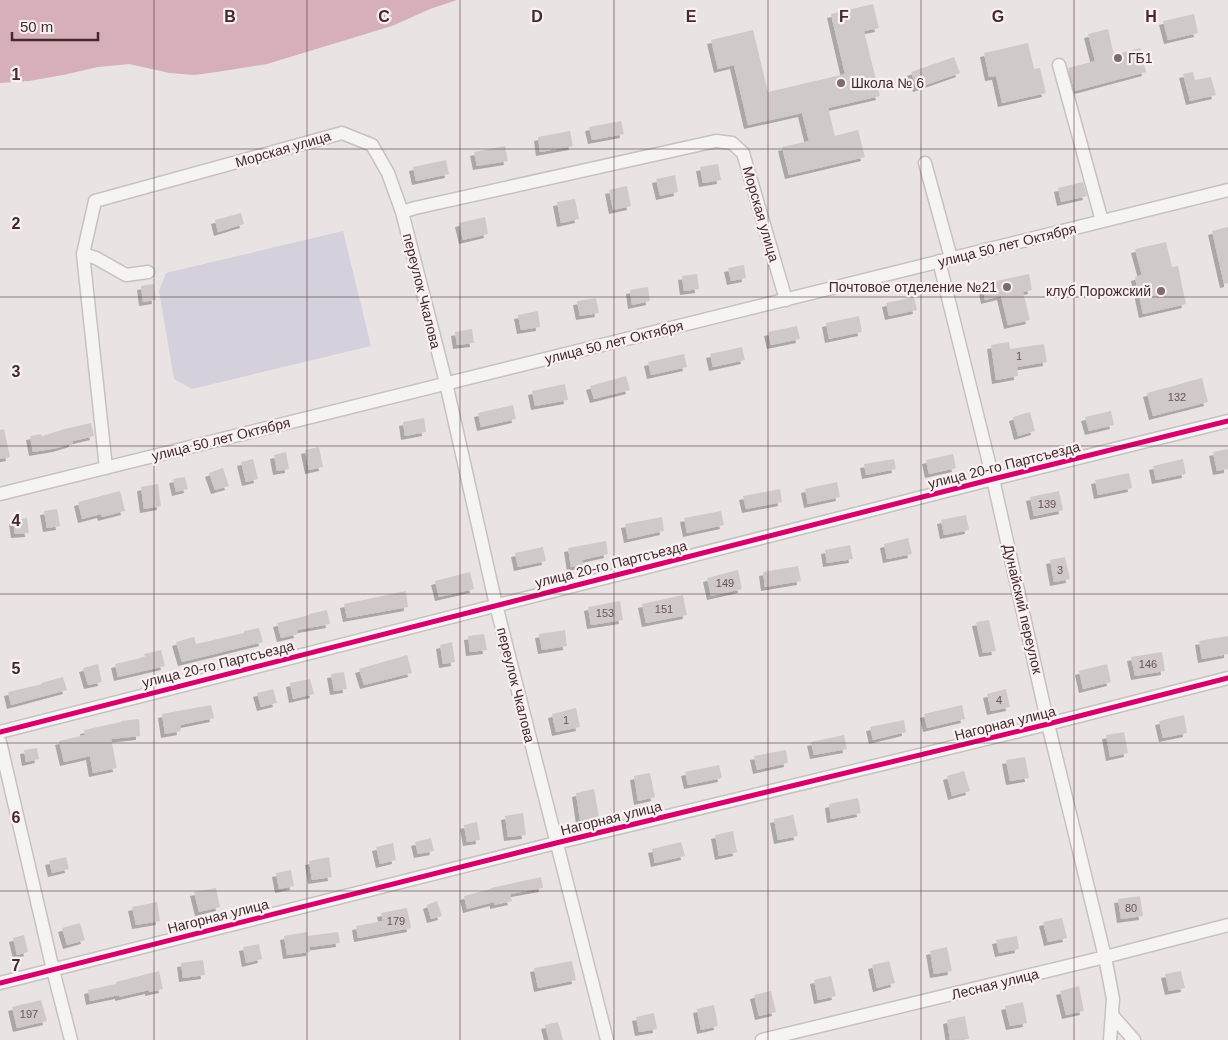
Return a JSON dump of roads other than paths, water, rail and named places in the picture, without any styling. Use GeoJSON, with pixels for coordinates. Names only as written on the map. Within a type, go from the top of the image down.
{"type":"FeatureCollection","features":[{"type":"Feature","properties":{"kind":"street"},"geometry":{"type":"LineString","coordinates":[[1059,65],[1102,221]]}},
{"type":"Feature","properties":{"kind":"street","name":"Морская улица"},"geometry":{"type":"LineString","coordinates":[[106,468],[83,254],[95,201],[342,133],[372,145],[388,173],[402,212],[716,141],[732,143],[743,153],[786,300]]}},
{"type":"Feature","properties":{"kind":"street","name":"Дунайский переулок"},"geometry":{"type":"LineString","coordinates":[[925,163],[1048,724],[1105,957],[1113,999],[1110,1040]]}},
{"type":"Feature","properties":{"kind":"street","name":"улица 50 лет Октября"},"geometry":{"type":"LineString","coordinates":[[0,494],[1228,190]]}},
{"type":"Feature","properties":{"kind":"street","name":"переулок Чкалова"},"geometry":{"type":"LineString","coordinates":[[402,212],[446,383],[496,605],[607,1040]]}},
{"type":"Feature","properties":{"kind":"street"},"geometry":{"type":"LineString","coordinates":[[83,254],[96,258],[126,275],[148,272]]}},
{"type":"Feature","properties":{"kind":"street","name":"улица 20-го Партсъезда"},"geometry":{"type":"LineString","coordinates":[[0,732],[1228,421]]}},
{"type":"Feature","properties":{"kind":"street","name":"Нагорная улица"},"geometry":{"type":"LineString","coordinates":[[0,983],[556,843],[1048,724],[1228,678]]}},
{"type":"Feature","properties":{"kind":"street"},"geometry":{"type":"LineString","coordinates":[[0,742],[71,1040]]}},
{"type":"Feature","properties":{"kind":"street","name":"Лесная улица"},"geometry":{"type":"LineString","coordinates":[[762,1040],[1105,957],[1228,925]]}},
{"type":"Feature","properties":{"kind":"street"},"geometry":{"type":"LineString","coordinates":[[1112,1015],[1134,1040]]}},
{"type":"Feature","properties":{"kind":"place","name":"ГБ1"},"geometry":{"type":"Point","coordinates":[1118,58]}},
{"type":"Feature","properties":{"kind":"place","name":"Школа № 6"},"geometry":{"type":"Point","coordinates":[841,83]}},
{"type":"Feature","properties":{"kind":"place","name":"Почтовое отделение №21"},"geometry":{"type":"Point","coordinates":[1007,287]}},
{"type":"Feature","properties":{"kind":"place","name":"клуб Порожский"},"geometry":{"type":"Point","coordinates":[1161,291]}}]}
